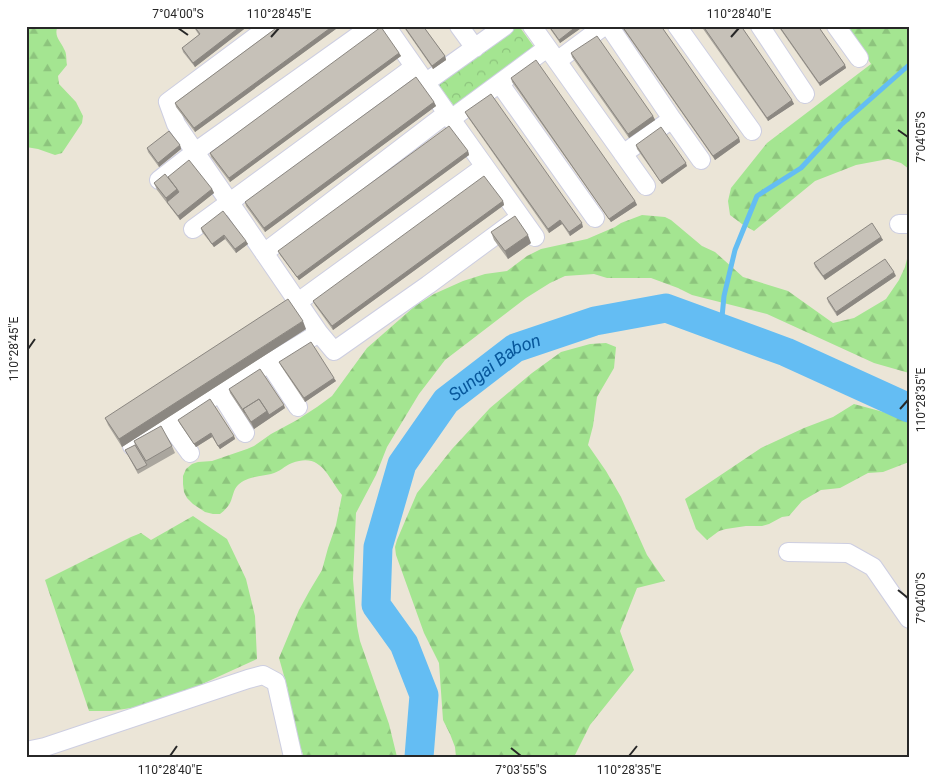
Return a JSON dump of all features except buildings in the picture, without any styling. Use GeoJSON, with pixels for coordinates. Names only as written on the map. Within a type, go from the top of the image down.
{"type":"FeatureCollection","features":[{"type":"Feature","properties":{"kind":"street"},"geometry":{"type":"LineString","coordinates":[[270,26],[168,102],[176,124],[319,333],[334,351],[520,217]]}},
{"type":"Feature","properties":{"kind":"street"},"geometry":{"type":"LineString","coordinates":[[159,180],[195,152],[372,26]]}},
{"type":"Feature","properties":{"kind":"street"},"geometry":{"type":"LineString","coordinates":[[386,26],[535,237]]}},
{"type":"Feature","properties":{"kind":"street"},"geometry":{"type":"LineString","coordinates":[[459,26],[475,48]]}},
{"type":"Feature","properties":{"kind":"street"},"geometry":{"type":"LineString","coordinates":[[425,83],[505,26]]}},
{"type":"Feature","properties":{"kind":"street"},"geometry":{"type":"LineString","coordinates":[[532,26],[646,186]]}},
{"type":"Feature","properties":{"kind":"street"},"geometry":{"type":"LineString","coordinates":[[264,253],[449,116],[500,84],[604,26]]}},
{"type":"Feature","properties":{"kind":"street"},"geometry":{"type":"LineString","coordinates":[[609,26],[701,160]]}},
{"type":"Feature","properties":{"kind":"street"},"geometry":{"type":"LineString","coordinates":[[677,26],[752,131]]}},
{"type":"Feature","properties":{"kind":"street"},"geometry":{"type":"LineString","coordinates":[[760,26],[805,94]]}},
{"type":"Feature","properties":{"kind":"street"},"geometry":{"type":"LineString","coordinates":[[836,26],[859,58]]}},
{"type":"Feature","properties":{"kind":"street"},"geometry":{"type":"LineString","coordinates":[[194,229],[414,66]]}},
{"type":"Feature","properties":{"kind":"street"},"geometry":{"type":"LineString","coordinates":[[500,84],[595,218]]}},
{"type":"Feature","properties":{"kind":"street"},"geometry":{"type":"LineString","coordinates":[[623,154],[672,119]]}},
{"type":"Feature","properties":{"kind":"street"},"geometry":{"type":"LineString","coordinates":[[298,302],[484,167]]}},
{"type":"Feature","properties":{"kind":"street"},"geometry":{"type":"LineString","coordinates":[[132,446],[319,333]]}},
{"type":"Feature","properties":{"kind":"street"},"geometry":{"type":"LineString","coordinates":[[269,364],[298,407]]}},
{"type":"Feature","properties":{"kind":"street"},"geometry":{"type":"LineString","coordinates":[[220,393],[245,433]]}},
{"type":"Feature","properties":{"kind":"street"},"geometry":{"type":"LineString","coordinates":[[169,424],[190,453]]}},
{"type":"Feature","properties":{"kind":"street"},"geometry":{"type":"LineString","coordinates":[[788,552],[848,553],[873,567],[909,619]]}},
{"type":"Feature","properties":{"kind":"street"},"geometry":{"type":"LineString","coordinates":[[26,751],[45,747],[263,675],[276,682],[293,757]]}},
{"type":"Feature","properties":{"kind":"green space"},"geometry":{"type":"Polygon","coordinates":[[[26,26],[58,26],[56,33],[66,52],[67,65],[58,76],[59,84],[76,102],[83,116],[82,123],[62,153],[55,155],[26,147],[26,26]]]}},
{"type":"Feature","properties":{"kind":"green space"},"geometry":{"type":"Polygon","coordinates":[[[516,26],[519,26],[534,47],[454,106],[438,84],[516,26]]]}},
{"type":"Feature","properties":{"kind":"green space"},"geometry":{"type":"Polygon","coordinates":[[[845,26],[909,26],[909,169],[901,163],[888,159],[856,165],[815,181],[754,231],[730,215],[728,201],[731,188],[767,143],[871,64],[845,26]]]}},
{"type":"Feature","properties":{"kind":"green space"},"geometry":{"type":"Polygon","coordinates":[[[642,215],[665,217],[671,220],[702,246],[715,252],[743,277],[788,291],[833,323],[854,318],[886,299],[899,280],[909,251],[909,373],[874,363],[767,314],[692,295],[651,278],[607,278],[594,274],[565,276],[526,298],[445,360],[419,394],[387,447],[376,475],[356,513],[353,579],[357,626],[360,641],[389,724],[397,757],[304,757],[296,736],[287,698],[288,690],[279,658],[299,610],[322,570],[336,525],[342,495],[317,463],[302,460],[289,464],[274,473],[241,482],[235,489],[226,509],[220,514],[213,514],[205,512],[187,498],[183,484],[183,476],[186,469],[192,464],[212,461],[254,446],[317,407],[332,396],[367,348],[415,306],[434,294],[463,281],[485,274],[507,271],[527,256],[541,249],[587,239],[642,215]]]}},
{"type":"Feature","properties":{"kind":"green space"},"geometry":{"type":"Polygon","coordinates":[[[606,343],[616,347],[614,368],[597,397],[588,445],[621,497],[647,555],[665,581],[637,588],[620,631],[634,670],[590,725],[574,757],[456,757],[455,747],[443,720],[439,663],[424,633],[396,555],[395,547],[397,540],[417,493],[452,449],[490,408],[561,352],[590,344],[606,343]]]}},
{"type":"Feature","properties":{"kind":"green space"},"geometry":{"type":"Polygon","coordinates":[[[854,404],[909,419],[909,462],[883,472],[868,473],[840,488],[821,490],[802,501],[789,516],[782,517],[769,524],[726,529],[719,531],[707,540],[696,529],[685,499],[761,448],[833,417],[854,404]]]}},
{"type":"Feature","properties":{"kind":"green space"},"geometry":{"type":"Polygon","coordinates":[[[193,516],[227,539],[246,579],[255,616],[257,659],[165,701],[111,711],[89,711],[45,580],[141,533],[151,540],[193,516]]]}},
{"type":"Feature","properties":{"kind":"waterway"},"geometry":{"type":"LineString","coordinates":[[721,328],[724,296],[735,250],[757,196],[801,168],[841,125],[909,65]]}},
{"type":"Feature","properties":{"kind":"waterway","name":"Sungai Babon"},"geometry":{"type":"LineString","coordinates":[[419,757],[424,695],[404,644],[376,605],[378,547],[402,464],[446,401],[515,348],[595,321],[666,308],[786,352],[909,408]]}}]}
